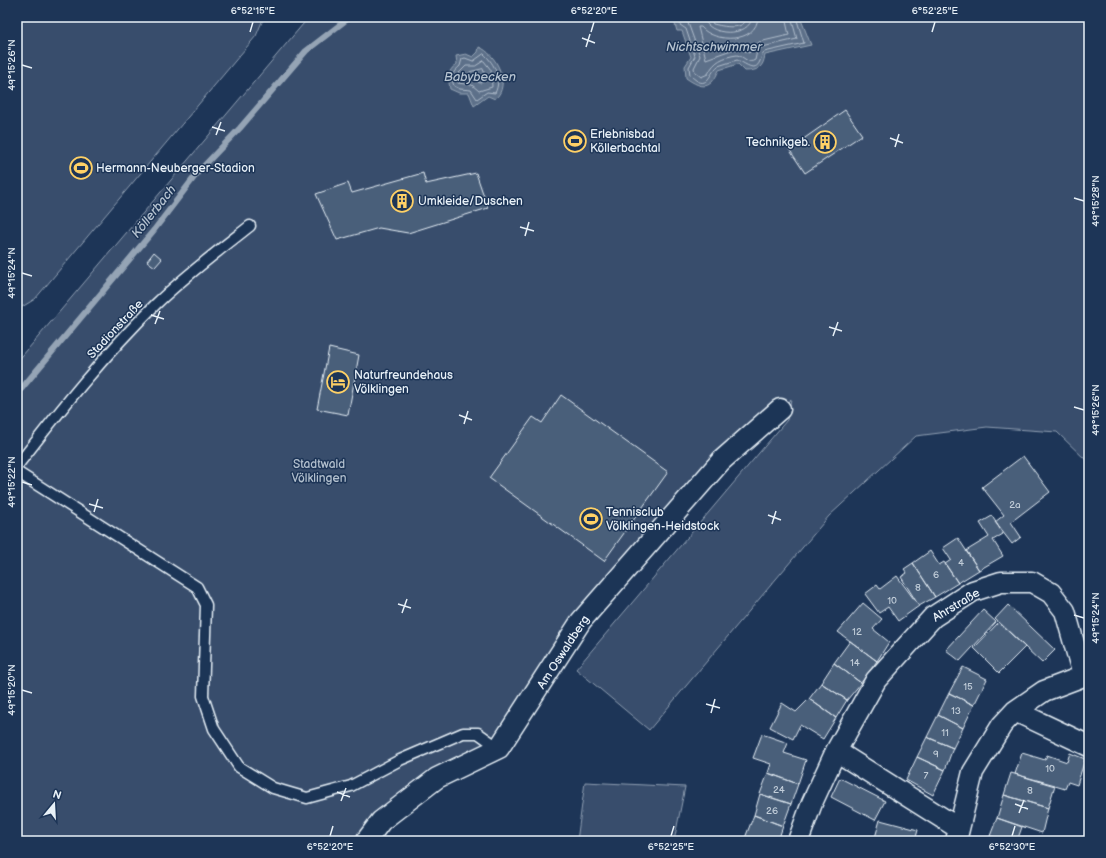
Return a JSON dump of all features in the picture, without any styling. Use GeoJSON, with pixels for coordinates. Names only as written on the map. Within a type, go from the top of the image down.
{"type":"FeatureCollection","features":[{"type":"Feature","properties":{"kind":"street","name":"Am Oswaldberg"},"geometry":{"type":"LineString","coordinates":[[500,748],[581,621],[721,461],[780,409]]}},
{"type":"Feature","properties":{"kind":"street","name":"Ahrstraße"},"geometry":{"type":"LineString","coordinates":[[798,841],[812,803],[836,751],[876,680],[933,617],[973,591],[1002,582],[1032,582],[1051,593],[1065,611],[1086,674]]}},
{"type":"Feature","properties":{"kind":"street"},"geometry":{"type":"LineString","coordinates":[[836,751],[957,834],[973,772],[1002,724],[1015,711],[1044,691],[1086,674]]}},
{"type":"Feature","properties":{"kind":"street"},"geometry":{"type":"LineString","coordinates":[[1015,711],[1089,746]]}},
{"type":"Feature","properties":{"kind":"street"},"geometry":{"type":"LineString","coordinates":[[366,841],[381,821],[437,778],[500,748]]}},
{"type":"Feature","properties":{"kind":"lane","name":"Stadionstraße"},"geometry":{"type":"LineString","coordinates":[[17,466],[88,378],[156,304],[216,252],[250,226]]}},
{"type":"Feature","properties":{"kind":"lane"},"geometry":{"type":"LineString","coordinates":[[17,472],[196,587],[206,605],[203,696],[214,729],[239,767],[273,788],[307,798],[351,786],[400,760],[463,733],[478,733],[500,748]]}},
{"type":"Feature","properties":{"kind":"green space","name":"Hermann-Neuberger-Stadion"},"geometry":{"type":"Polygon","coordinates":[[[17,17],[264,17],[256,36],[35,299],[17,310],[17,17]]]}},
{"type":"Feature","properties":{"kind":"green space","name":"Stadtwald Völklingen"},"geometry":{"type":"Polygon","coordinates":[[[309,17],[1089,17],[1089,463],[1057,432],[987,427],[916,436],[829,516],[649,730],[576,669],[787,420],[791,399],[721,461],[581,621],[499,748],[437,778],[366,841],[17,841],[17,362],[309,17]]]}},
{"type":"Feature","properties":{"kind":"green space"},"geometry":{"type":"Polygon","coordinates":[[[585,782],[685,787],[674,841],[577,841],[585,782]]]}},
{"type":"Feature","properties":{"kind":"water","name":"Nichtschwimmer"},"geometry":{"type":"Polygon","coordinates":[[[685,17],[713,17],[715,20],[730,23],[741,20],[745,17],[800,17],[811,45],[765,55],[763,63],[757,69],[745,71],[738,64],[719,70],[710,84],[702,86],[686,78],[685,66],[691,57],[682,31],[677,31],[674,21],[685,17]]]}},
{"type":"Feature","properties":{"kind":"water","name":"Babybecken"},"geometry":{"type":"Polygon","coordinates":[[[479,47],[485,50],[496,62],[502,78],[502,86],[500,93],[495,99],[488,96],[474,106],[469,93],[459,93],[450,89],[449,78],[451,69],[457,64],[456,56],[466,54],[473,57],[478,52],[479,47]]]}},
{"type":"Feature","properties":{"kind":"building","name":"Technikgeb."},"geometry":{"type":"Polygon","coordinates":[[[845,110],[862,135],[805,173],[789,149],[845,110]]]}},
{"type":"Feature","properties":{"kind":"building","name":"Umkleide/Duschen"},"geometry":{"type":"Polygon","coordinates":[[[423,173],[426,184],[476,173],[488,208],[408,233],[379,228],[337,240],[316,194],[348,183],[352,193],[423,173]]]}},
{"type":"Feature","properties":{"kind":"building"},"geometry":{"type":"Polygon","coordinates":[[[154,252],[162,259],[155,267],[147,261],[154,252]]]}},
{"type":"Feature","properties":{"kind":"building","name":"Naturfreundehaus Völklingen"},"geometry":{"type":"Polygon","coordinates":[[[329,348],[359,355],[348,415],[317,409],[329,348]]]}},
{"type":"Feature","properties":{"kind":"building","name":"Tennisclub Völklingen-Heidstock"},"geometry":{"type":"Polygon","coordinates":[[[561,395],[668,472],[604,561],[489,478],[533,417],[542,423],[561,395]]]}},
{"type":"Feature","properties":{"kind":"building"},"geometry":{"type":"Polygon","coordinates":[[[1023,456],[1050,492],[1011,522],[1021,537],[1012,544],[995,522],[1004,515],[982,487],[1023,456]]]}},
{"type":"Feature","properties":{"kind":"building"},"geometry":{"type":"Polygon","coordinates":[[[992,516],[1003,534],[993,540],[1003,556],[979,570],[966,551],[989,537],[980,523],[992,516]]]}},
{"type":"Feature","properties":{"kind":"building"},"geometry":{"type":"Polygon","coordinates":[[[958,538],[979,570],[958,583],[945,564],[951,560],[943,548],[958,538]]]}},
{"type":"Feature","properties":{"kind":"building"},"geometry":{"type":"Polygon","coordinates":[[[930,551],[939,565],[944,562],[958,583],[935,597],[913,563],[930,551]]]}},
{"type":"Feature","properties":{"kind":"building"},"geometry":{"type":"Polygon","coordinates":[[[913,563],[935,597],[919,606],[901,577],[907,573],[904,569],[913,563]]]}},
{"type":"Feature","properties":{"kind":"building"},"geometry":{"type":"Polygon","coordinates":[[[897,576],[919,606],[898,621],[888,607],[879,613],[865,594],[877,585],[880,589],[897,576]]]}},
{"type":"Feature","properties":{"kind":"building"},"geometry":{"type":"Polygon","coordinates":[[[863,603],[882,619],[873,629],[889,642],[877,661],[838,632],[863,603]]]}},
{"type":"Feature","properties":{"kind":"building"},"geometry":{"type":"Polygon","coordinates":[[[1008,605],[1055,650],[1042,663],[995,619],[1008,605]]]}},
{"type":"Feature","properties":{"kind":"building"},"geometry":{"type":"Polygon","coordinates":[[[983,610],[996,622],[960,661],[946,650],[983,610]]]}},
{"type":"Feature","properties":{"kind":"building"},"geometry":{"type":"Polygon","coordinates":[[[999,622],[1025,647],[999,673],[974,648],[999,622]]]}},
{"type":"Feature","properties":{"kind":"building"},"geometry":{"type":"Polygon","coordinates":[[[850,641],[877,661],[861,683],[834,663],[850,641]]]}},
{"type":"Feature","properties":{"kind":"building"},"geometry":{"type":"Polygon","coordinates":[[[834,663],[861,683],[847,700],[821,683],[834,663]]]}},
{"type":"Feature","properties":{"kind":"building"},"geometry":{"type":"Polygon","coordinates":[[[963,667],[987,679],[974,705],[949,693],[963,667]]]}},
{"type":"Feature","properties":{"kind":"building"},"geometry":{"type":"Polygon","coordinates":[[[821,683],[847,700],[836,718],[809,699],[821,683]]]}},
{"type":"Feature","properties":{"kind":"building"},"geometry":{"type":"Polygon","coordinates":[[[949,693],[974,705],[963,728],[938,715],[949,693]]]}},
{"type":"Feature","properties":{"kind":"building"},"geometry":{"type":"Polygon","coordinates":[[[809,699],[836,718],[823,739],[800,725],[793,739],[770,727],[782,703],[796,712],[809,699]]]}},
{"type":"Feature","properties":{"kind":"building"},"geometry":{"type":"Polygon","coordinates":[[[938,715],[963,728],[953,748],[927,737],[938,715]]]}},
{"type":"Feature","properties":{"kind":"building"},"geometry":{"type":"Polygon","coordinates":[[[762,734],[788,743],[784,753],[806,760],[798,784],[768,773],[771,764],[753,758],[762,734]]]}},
{"type":"Feature","properties":{"kind":"building"},"geometry":{"type":"Polygon","coordinates":[[[927,737],[953,748],[945,770],[917,757],[927,737]]]}},
{"type":"Feature","properties":{"kind":"building"},"geometry":{"type":"Polygon","coordinates":[[[1022,753],[1045,760],[1047,755],[1067,762],[1070,753],[1085,759],[1077,785],[1068,782],[1065,789],[1015,774],[1022,753]]]}},
{"type":"Feature","properties":{"kind":"building"},"geometry":{"type":"Polygon","coordinates":[[[917,757],[945,770],[933,795],[906,780],[917,757]]]}},
{"type":"Feature","properties":{"kind":"building"},"geometry":{"type":"Polygon","coordinates":[[[768,773],[798,784],[791,804],[760,794],[768,773]]]}},
{"type":"Feature","properties":{"kind":"building"},"geometry":{"type":"Polygon","coordinates":[[[1011,773],[1055,785],[1048,808],[1004,795],[1011,773]]]}},
{"type":"Feature","properties":{"kind":"building"},"geometry":{"type":"Polygon","coordinates":[[[840,778],[885,801],[875,820],[831,797],[840,778]]]}},
{"type":"Feature","properties":{"kind":"building"},"geometry":{"type":"Polygon","coordinates":[[[760,794],[791,804],[783,826],[754,815],[760,794]]]}},
{"type":"Feature","properties":{"kind":"building"},"geometry":{"type":"Polygon","coordinates":[[[1004,795],[1048,808],[1042,833],[997,818],[1004,795]]]}},
{"type":"Feature","properties":{"kind":"building"},"geometry":{"type":"Polygon","coordinates":[[[754,815],[783,826],[778,841],[754,841],[745,838],[754,815]]]}},
{"type":"Feature","properties":{"kind":"building"},"geometry":{"type":"Polygon","coordinates":[[[997,818],[1022,827],[1017,841],[1006,841],[990,836],[997,818]]]}},
{"type":"Feature","properties":{"kind":"building"},"geometry":{"type":"Polygon","coordinates":[[[880,820],[918,830],[915,841],[874,841],[880,820]]]}},
{"type":"Feature","properties":{"kind":"building"},"geometry":{"type":"Polygon","coordinates":[[[990,836],[1006,841],[989,841],[990,836]]]}},
{"type":"Feature","properties":{"kind":"waterway","name":"Köllerbach"},"geometry":{"type":"LineString","coordinates":[[17,394],[154,230],[199,171],[240,128],[306,51],[350,17]]}},
{"type":"Feature","properties":{"kind":"place","name":"Erlebnisbad Köllerbachtal"},"geometry":{"type":"Point","coordinates":[575,141]}},
{"type":"Feature","properties":{"kind":"place","name":"Technikgeb."},"geometry":{"type":"Point","coordinates":[825,142]}},
{"type":"Feature","properties":{"kind":"place","name":"Hermann-Neuberger-Stadion"},"geometry":{"type":"Point","coordinates":[81,168]}},
{"type":"Feature","properties":{"kind":"place","name":"Umkleide/Duschen"},"geometry":{"type":"Point","coordinates":[402,201]}},
{"type":"Feature","properties":{"kind":"place","name":"Naturfreundehaus Völklingen"},"geometry":{"type":"Point","coordinates":[338,382]}},
{"type":"Feature","properties":{"kind":"place","name":"Tennisclub Völklingen-Heidstock"},"geometry":{"type":"Point","coordinates":[591,519]}}]}
